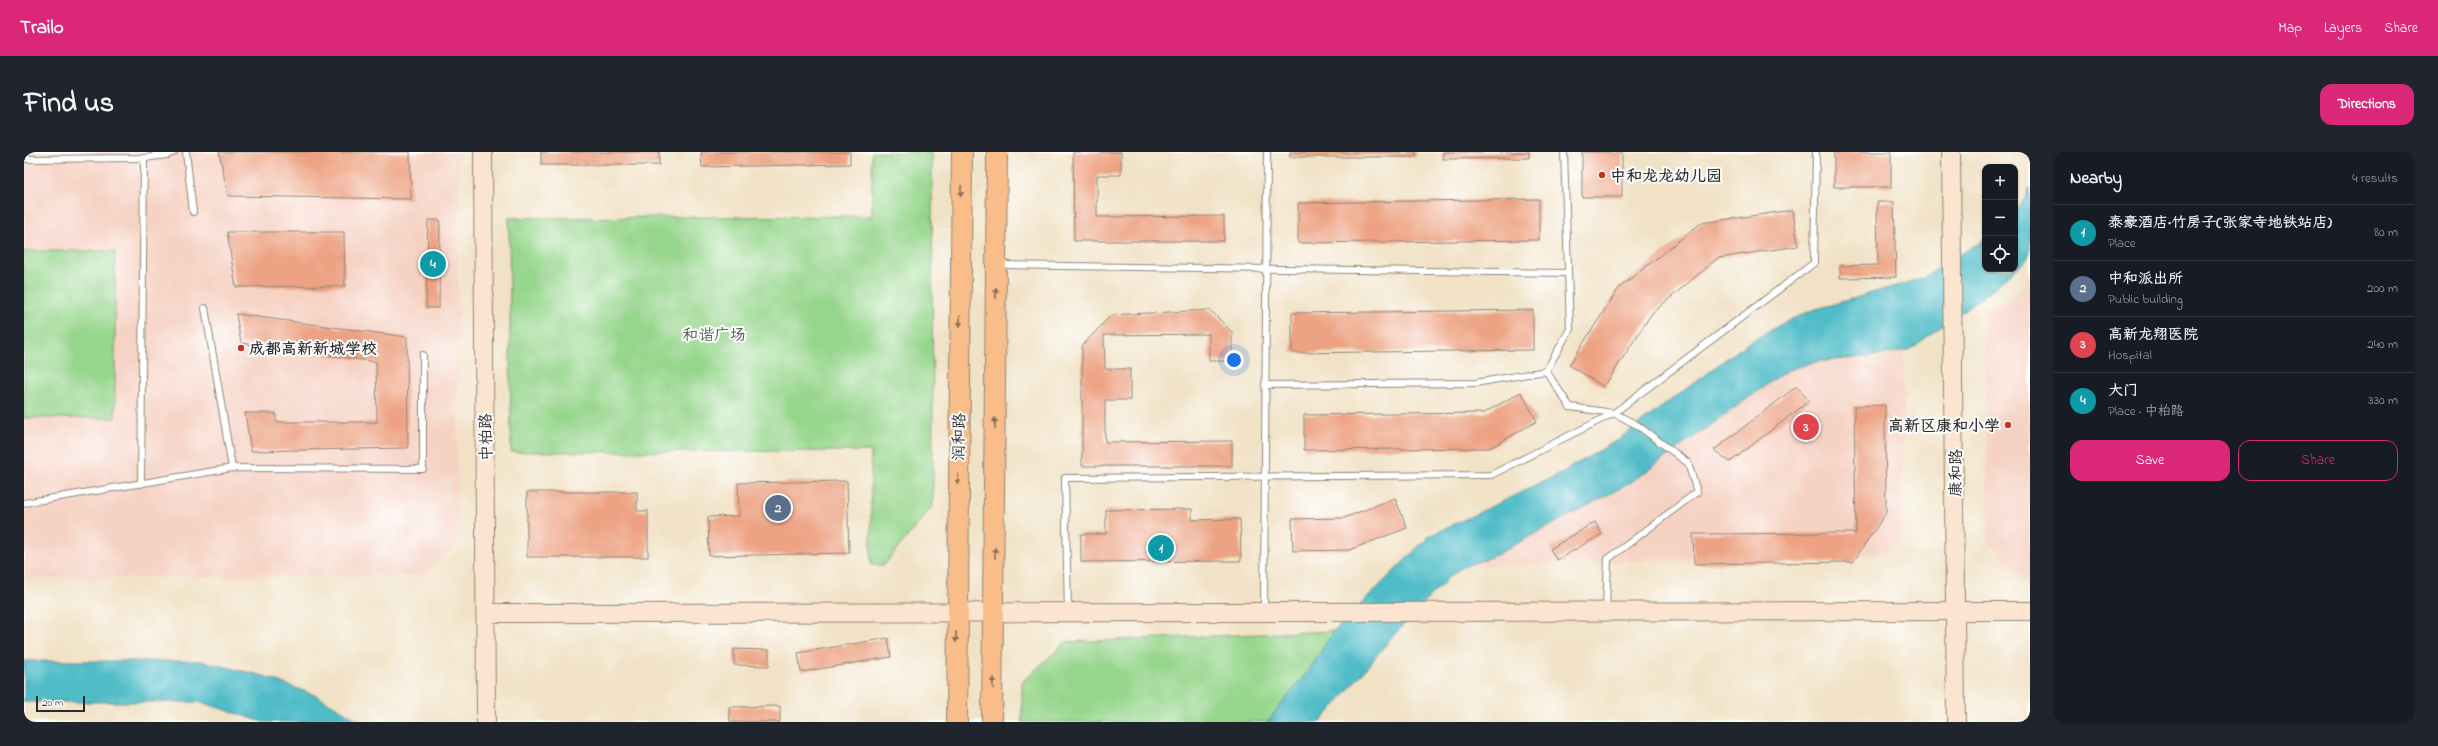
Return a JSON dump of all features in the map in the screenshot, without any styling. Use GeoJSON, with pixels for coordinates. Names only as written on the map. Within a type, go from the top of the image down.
{"type":"FeatureCollection","features":[{"type":"Feature","properties":{"kind":"main road","name":"润和路"},"geometry":{"type":"LineString","coordinates":[[957,722],[956,612],[962,152]]}},
{"type":"Feature","properties":{"kind":"main road"},"geometry":{"type":"LineString","coordinates":[[992,722],[994,612],[996,152]]}},
{"type":"Feature","properties":{"kind":"street","name":"中柏路"},"geometry":{"type":"LineString","coordinates":[[483,152],[487,613],[486,722]]}},
{"type":"Feature","properties":{"kind":"street","name":"康和路"},"geometry":{"type":"LineString","coordinates":[[1951,152],[1954,333],[1956,722]]}},
{"type":"Feature","properties":{"kind":"street"},"geometry":{"type":"LineString","coordinates":[[487,613],[2030,611]]}},
{"type":"Feature","properties":{"kind":"lane"},"geometry":{"type":"LineString","coordinates":[[155,152],[167,154]]}},
{"type":"Feature","properties":{"kind":"lane"},"geometry":{"type":"LineString","coordinates":[[24,159],[144,158],[174,152]]}},
{"type":"Feature","properties":{"kind":"lane"},"geometry":{"type":"LineString","coordinates":[[186,152],[193,212]]}},
{"type":"Feature","properties":{"kind":"lane"},"geometry":{"type":"LineString","coordinates":[[1264,612],[1267,152]]}},
{"type":"Feature","properties":{"kind":"lane"},"geometry":{"type":"LineString","coordinates":[[1546,371],[1570,329],[1564,152]]}},
{"type":"Feature","properties":{"kind":"lane"},"geometry":{"type":"LineString","coordinates":[[1068,612],[1065,478],[1491,475],[1614,413],[1814,263],[1816,152]]}},
{"type":"Feature","properties":{"kind":"lane"},"geometry":{"type":"LineString","coordinates":[[141,484],[144,158]]}},
{"type":"Feature","properties":{"kind":"lane"},"geometry":{"type":"LineString","coordinates":[[996,265],[1568,274]]}},
{"type":"Feature","properties":{"kind":"lane"},"geometry":{"type":"LineString","coordinates":[[205,308],[232,468]]}},
{"type":"Feature","properties":{"kind":"lane"},"geometry":{"type":"LineString","coordinates":[[24,503],[232,468],[423,469],[423,355]]}},
{"type":"Feature","properties":{"kind":"lane"},"geometry":{"type":"LineString","coordinates":[[1265,385],[1475,383],[1546,371]]}},
{"type":"Feature","properties":{"kind":"lane"},"geometry":{"type":"LineString","coordinates":[[1546,371],[1570,407],[1614,413],[1637,425],[1688,463],[1696,492],[1608,559],[1606,611]]}},
{"type":"Feature","properties":{"kind":"shaded area","name":"成都高新新城学校"},"geometry":{"type":"Polygon","coordinates":[[[24,152],[459,152],[457,543],[423,575],[24,579],[24,152]]]}},
{"type":"Feature","properties":{"kind":"shaded area","name":"高新区康和小学"},"geometry":{"type":"Polygon","coordinates":[[[2030,279],[2030,580],[2023,580],[1988,538],[1984,313],[2011,299],[2030,279]]]}},
{"type":"Feature","properties":{"kind":"shaded area"},"geometry":{"type":"Polygon","coordinates":[[[1905,351],[1902,538],[1885,553],[1462,567],[1494,556],[1630,483],[1786,371],[1814,362],[1868,357],[1905,351]]]}},
{"type":"Feature","properties":{"kind":"green space","name":"和谐广场"},"geometry":{"type":"Polygon","coordinates":[[[872,152],[932,152],[933,506],[884,565],[871,565],[871,451],[511,452],[509,218],[872,216],[872,152]]]}},
{"type":"Feature","properties":{"kind":"green space"},"geometry":{"type":"Polygon","coordinates":[[[24,251],[115,251],[115,418],[24,418],[24,251]]]}},
{"type":"Feature","properties":{"kind":"green space"},"geometry":{"type":"Polygon","coordinates":[[[1334,631],[1309,670],[1267,722],[1022,722],[1022,682],[1066,642],[1334,631]]]}},
{"type":"Feature","properties":{"kind":"water"},"geometry":{"type":"Polygon","coordinates":[[[2030,187],[2030,252],[2027,259],[2018,267],[2018,207],[2026,197],[2030,187]]]}},
{"type":"Feature","properties":{"kind":"water"},"geometry":{"type":"Polygon","coordinates":[[[1982,241],[1982,272],[2012,272],[1994,288],[1909,350],[1868,357],[1814,362],[1786,371],[1630,483],[1494,556],[1462,567],[1447,579],[1393,636],[1321,722],[1267,722],[1309,670],[1334,631],[1429,536],[1556,476],[1619,439],[1746,344],[1787,321],[1813,310],[1923,278],[1982,241]]]}},
{"type":"Feature","properties":{"kind":"water"},"geometry":{"type":"Polygon","coordinates":[[[24,661],[200,661],[264,676],[317,696],[362,722],[263,722],[200,702],[24,702],[24,661]]]}},
{"type":"Feature","properties":{"kind":"building"},"geometry":{"type":"Polygon","coordinates":[[[219,152],[410,152],[411,199],[228,196],[219,152]]]}},
{"type":"Feature","properties":{"kind":"building"},"geometry":{"type":"Polygon","coordinates":[[[541,152],[659,152],[659,165],[541,165],[541,152]]]}},
{"type":"Feature","properties":{"kind":"building"},"geometry":{"type":"Polygon","coordinates":[[[701,152],[850,152],[850,164],[702,167],[701,152]]]}},
{"type":"Feature","properties":{"kind":"building"},"geometry":{"type":"Polygon","coordinates":[[[1073,152],[1121,152],[1121,175],[1097,175],[1097,217],[1224,216],[1224,241],[1074,241],[1073,152]]]}},
{"type":"Feature","properties":{"kind":"building"},"geometry":{"type":"Polygon","coordinates":[[[1290,152],[1416,152],[1416,157],[1290,157],[1290,152]]]}},
{"type":"Feature","properties":{"kind":"building"},"geometry":{"type":"Polygon","coordinates":[[[1443,152],[1529,152],[1529,158],[1443,159],[1443,152]]]}},
{"type":"Feature","properties":{"kind":"building","name":"中和龙龙幼儿园"},"geometry":{"type":"Polygon","coordinates":[[[1582,152],[1622,152],[1622,197],[1582,197],[1582,152]]]}},
{"type":"Feature","properties":{"kind":"building"},"geometry":{"type":"Polygon","coordinates":[[[1834,152],[1891,152],[1891,187],[1834,187],[1834,152]]]}},
{"type":"Feature","properties":{"kind":"building"},"geometry":{"type":"Polygon","coordinates":[[[1539,199],[1539,240],[1298,243],[1298,203],[1539,199]]]}},
{"type":"Feature","properties":{"kind":"building"},"geometry":{"type":"Polygon","coordinates":[[[1877,202],[1894,202],[1896,277],[1840,278],[1840,266],[1878,265],[1877,202]]]}},
{"type":"Feature","properties":{"kind":"building"},"geometry":{"type":"Polygon","coordinates":[[[1793,210],[1798,246],[1718,258],[1652,313],[1604,387],[1569,365],[1619,288],[1701,223],[1793,210]]]}},
{"type":"Feature","properties":{"kind":"building"},"geometry":{"type":"Polygon","coordinates":[[[428,220],[440,220],[439,308],[426,308],[428,220]]]}},
{"type":"Feature","properties":{"kind":"building"},"geometry":{"type":"Polygon","coordinates":[[[227,232],[344,232],[345,286],[236,287],[227,232]]]}},
{"type":"Feature","properties":{"kind":"building"},"geometry":{"type":"Polygon","coordinates":[[[1210,310],[1232,332],[1232,361],[1209,361],[1209,334],[1104,335],[1105,369],[1130,369],[1130,400],[1105,400],[1105,442],[1232,441],[1232,466],[1082,466],[1082,346],[1111,315],[1210,310]]]}},
{"type":"Feature","properties":{"kind":"building"},"geometry":{"type":"Polygon","coordinates":[[[1533,310],[1533,350],[1292,353],[1292,313],[1533,310]]]}},
{"type":"Feature","properties":{"kind":"building"},"geometry":{"type":"Polygon","coordinates":[[[236,314],[407,337],[408,448],[251,451],[245,413],[276,413],[276,422],[377,422],[376,362],[241,343],[236,314]]]}},
{"type":"Feature","properties":{"kind":"building"},"geometry":{"type":"Polygon","coordinates":[[[1797,386],[1809,401],[1730,462],[1714,450],[1797,386]]]}},
{"type":"Feature","properties":{"kind":"building"},"geometry":{"type":"Polygon","coordinates":[[[1521,392],[1537,421],[1490,448],[1304,450],[1304,415],[1484,413],[1521,392]]]}},
{"type":"Feature","properties":{"kind":"building"},"geometry":{"type":"Polygon","coordinates":[[[1885,405],[1886,513],[1853,562],[1694,564],[1693,534],[1856,533],[1854,406],[1885,405]]]}},
{"type":"Feature","properties":{"kind":"building"},"geometry":{"type":"Polygon","coordinates":[[[847,481],[849,553],[709,556],[708,517],[739,516],[738,483],[847,481]]]}},
{"type":"Feature","properties":{"kind":"building"},"geometry":{"type":"Polygon","coordinates":[[[527,492],[637,492],[637,511],[648,511],[648,557],[527,557],[527,492]]]}},
{"type":"Feature","properties":{"kind":"building"},"geometry":{"type":"Polygon","coordinates":[[[1395,498],[1407,528],[1349,550],[1293,551],[1292,519],[1344,518],[1395,498]]]}},
{"type":"Feature","properties":{"kind":"building"},"geometry":{"type":"Polygon","coordinates":[[[1192,509],[1192,520],[1240,519],[1241,561],[1081,562],[1081,534],[1106,534],[1106,510],[1192,509]]]}},
{"type":"Feature","properties":{"kind":"building"},"geometry":{"type":"Polygon","coordinates":[[[1595,522],[1602,534],[1557,560],[1550,549],[1595,522]]]}},
{"type":"Feature","properties":{"kind":"building"},"geometry":{"type":"Polygon","coordinates":[[[888,638],[891,657],[801,672],[798,653],[888,638]]]}},
{"type":"Feature","properties":{"kind":"building"},"geometry":{"type":"Polygon","coordinates":[[[734,649],[769,650],[769,666],[734,665],[734,649]]]}},
{"type":"Feature","properties":{"kind":"building"},"geometry":{"type":"Polygon","coordinates":[[[780,706],[780,722],[730,722],[729,707],[780,706]]]}},
{"type":"Feature","properties":{"kind":"place","name":"中和龙龙幼儿园"},"geometry":{"type":"Point","coordinates":[1602,175]}},
{"type":"Feature","properties":{"kind":"place","name":"大门"},"geometry":{"type":"Point","coordinates":[433,264]}},
{"type":"Feature","properties":{"kind":"place","name":"成都高新新城学校"},"geometry":{"type":"Point","coordinates":[241,348]}},
{"type":"Feature","properties":{"kind":"place","name":"高新区康和小学"},"geometry":{"type":"Point","coordinates":[2008,425]}},
{"type":"Feature","properties":{"kind":"place","name":"高新龙翔医院"},"geometry":{"type":"Point","coordinates":[1806,427]}},
{"type":"Feature","properties":{"kind":"place","name":"中和派出所"},"geometry":{"type":"Point","coordinates":[778,508]}},
{"type":"Feature","properties":{"kind":"place","name":"泰豪酒店·竹房子(张家寺地铁站店)"},"geometry":{"type":"Point","coordinates":[1161,548]}}]}
